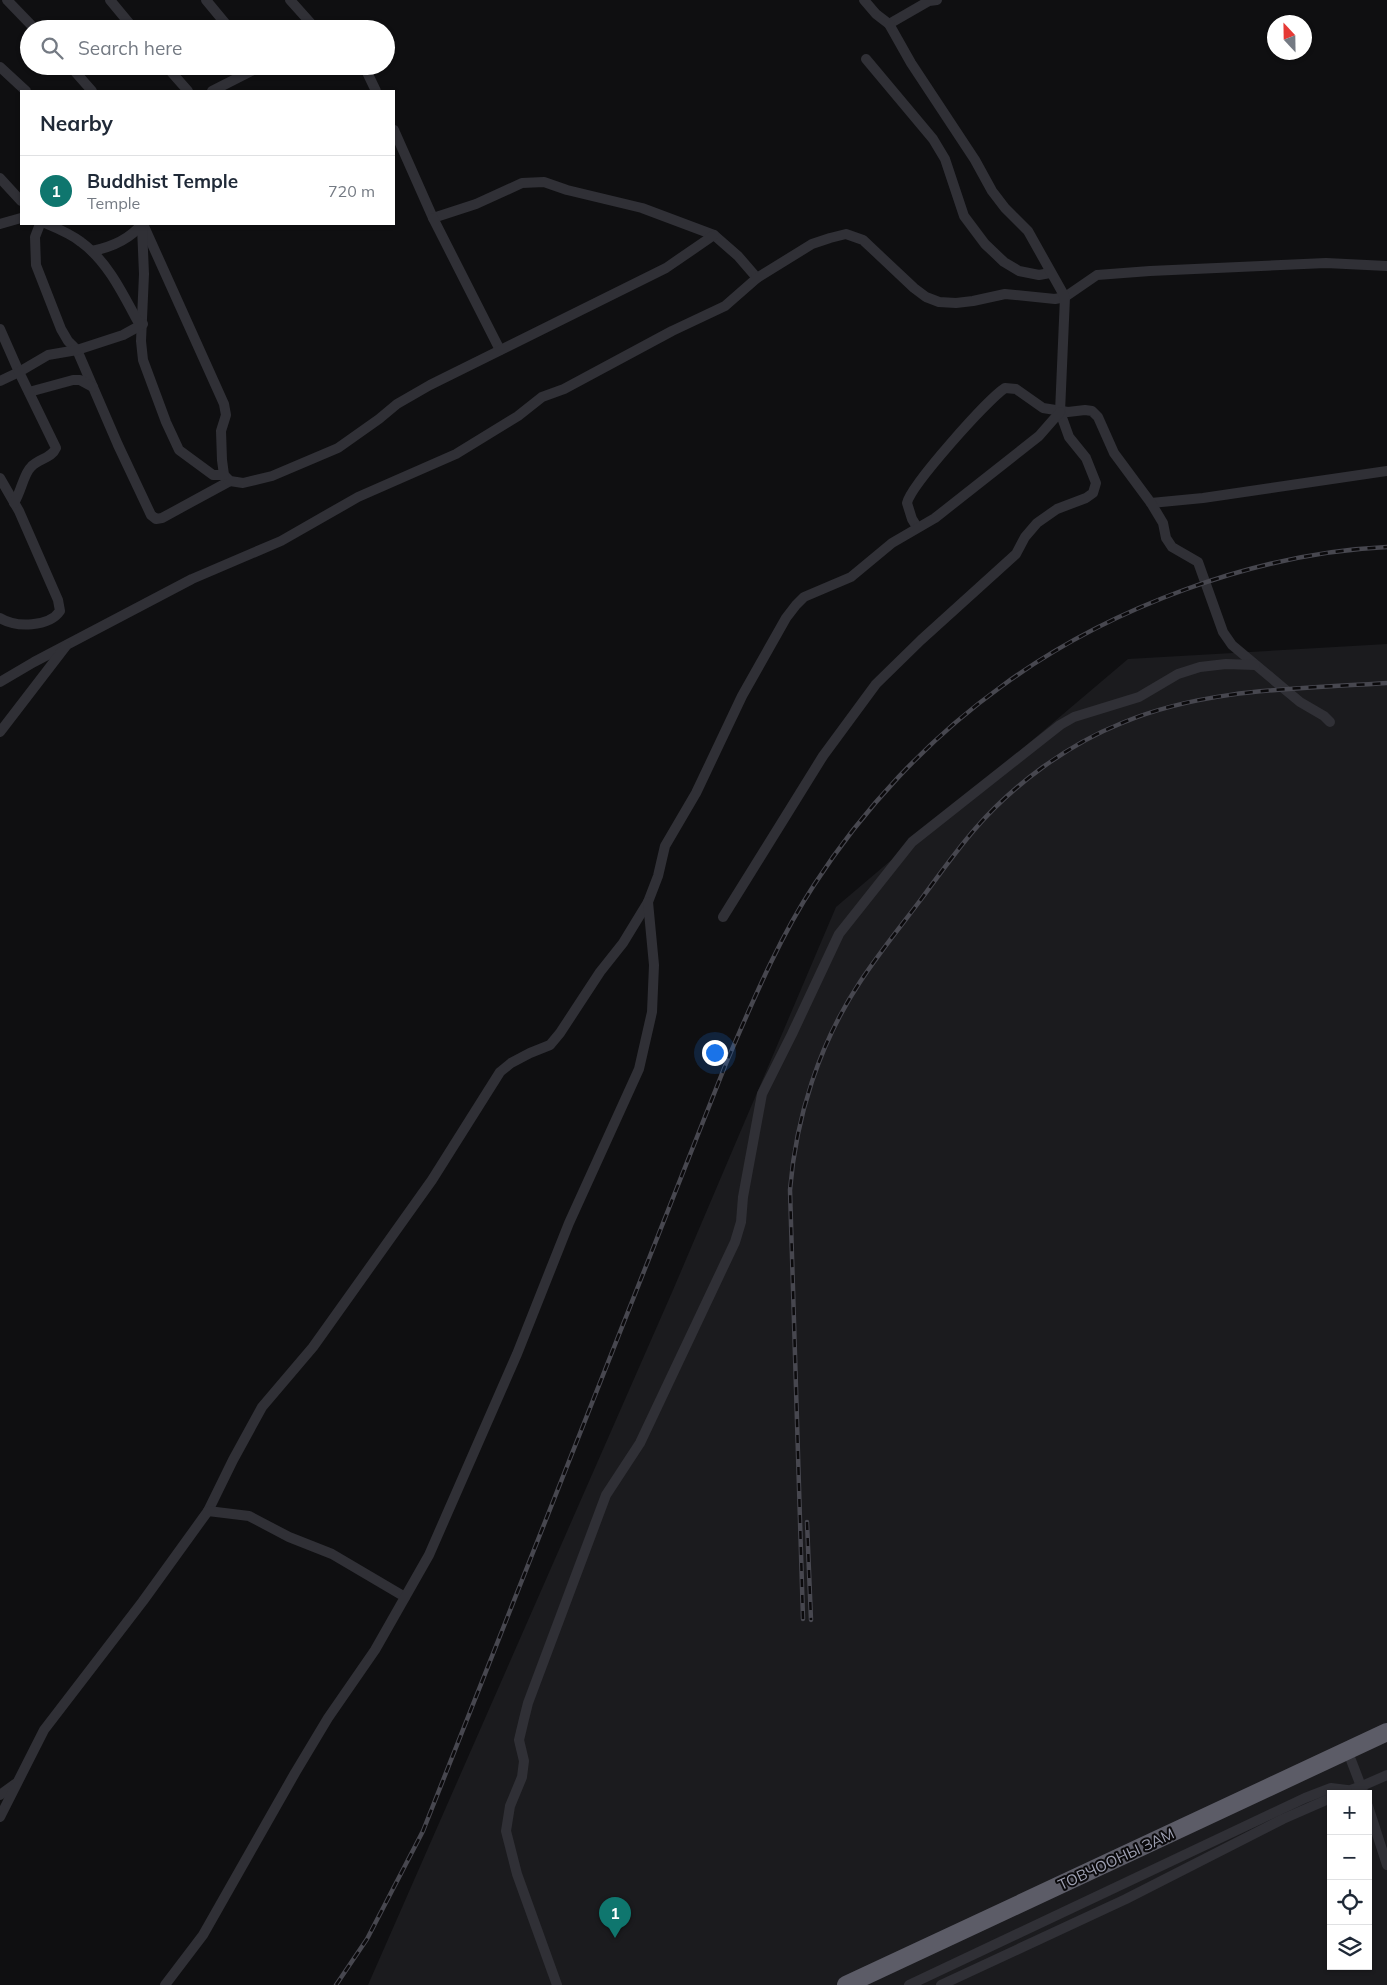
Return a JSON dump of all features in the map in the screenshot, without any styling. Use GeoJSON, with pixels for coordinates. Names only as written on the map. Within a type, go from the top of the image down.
{"type":"FeatureCollection","features":[{"type":"Feature","properties":{"kind":"highway","name":"ТОВЧООНЫ ЗАМ"},"geometry":{"type":"LineString","coordinates":[[846,1985],[1387,1732]]}},
{"type":"Feature","properties":{"kind":"highway","name":"ТОВЧООНЫ ЗАМ"},"geometry":{"type":"LineString","coordinates":[[873,1985],[1387,1744]]}},
{"type":"Feature","properties":{"kind":"street"},"geometry":{"type":"LineString","coordinates":[[7,0],[26,20]]}},
{"type":"Feature","properties":{"kind":"street"},"geometry":{"type":"LineString","coordinates":[[110,0],[127,20]]}},
{"type":"Feature","properties":{"kind":"street"},"geometry":{"type":"LineString","coordinates":[[206,0],[223,20]]}},
{"type":"Feature","properties":{"kind":"street"},"geometry":{"type":"LineString","coordinates":[[290,0],[308,20]]}},
{"type":"Feature","properties":{"kind":"street"},"geometry":{"type":"LineString","coordinates":[[723,917],[823,756],[876,684],[921,640],[1016,554],[1025,537],[1036,523],[1057,509],[1086,498],[1093,493],[1096,483],[1086,458],[1069,437],[1060,412],[1065,297],[1028,232],[992,191],[975,160],[911,63],[888,24],[864,0]]}},
{"type":"Feature","properties":{"kind":"street"},"geometry":{"type":"LineString","coordinates":[[888,24],[937,0]]}},
{"type":"Feature","properties":{"kind":"street"},"geometry":{"type":"LineString","coordinates":[[866,59],[933,138],[945,159],[964,216],[984,244],[1004,262],[1019,270],[1039,275],[1050,272]]}},
{"type":"Feature","properties":{"kind":"street"},"geometry":{"type":"LineString","coordinates":[[0,67],[25,90]]}},
{"type":"Feature","properties":{"kind":"street"},"geometry":{"type":"LineString","coordinates":[[78,75],[91,90]]}},
{"type":"Feature","properties":{"kind":"street"},"geometry":{"type":"LineString","coordinates":[[174,75],[187,90]]}},
{"type":"Feature","properties":{"kind":"street"},"geometry":{"type":"LineString","coordinates":[[214,90],[243,75]]}},
{"type":"Feature","properties":{"kind":"street"},"geometry":{"type":"LineString","coordinates":[[368,75],[376,90]]}},
{"type":"Feature","properties":{"kind":"street"},"geometry":{"type":"LineString","coordinates":[[395,132],[433,218],[500,350]]}},
{"type":"Feature","properties":{"kind":"street"},"geometry":{"type":"LineString","coordinates":[[0,178],[20,200]]}},
{"type":"Feature","properties":{"kind":"street"},"geometry":{"type":"LineString","coordinates":[[433,218],[476,204],[522,183],[544,182],[567,190],[642,208],[714,235],[738,256],[756,278]]}},
{"type":"Feature","properties":{"kind":"street"},"geometry":{"type":"LineString","coordinates":[[0,224],[20,218]]}},
{"type":"Feature","properties":{"kind":"street"},"geometry":{"type":"LineString","coordinates":[[40,225],[35,238],[36,265],[61,329],[68,341],[77,350],[148,508],[156,519],[162,518],[227,478]]}},
{"type":"Feature","properties":{"kind":"street"},"geometry":{"type":"LineString","coordinates":[[49,225],[72,235],[92,251],[116,280],[137,320],[143,324]]}},
{"type":"Feature","properties":{"kind":"street"},"geometry":{"type":"LineString","coordinates":[[92,251],[115,245],[130,237],[141,225]]}},
{"type":"Feature","properties":{"kind":"street"},"geometry":{"type":"LineString","coordinates":[[142,225],[144,274],[141,341],[143,360],[166,422],[180,450],[187,457],[213,475],[243,483],[272,476],[338,448],[397,404],[500,350],[666,268],[714,235]]}},
{"type":"Feature","properties":{"kind":"street"},"geometry":{"type":"LineString","coordinates":[[142,225],[224,404],[226,415],[221,431],[227,478]]}},
{"type":"Feature","properties":{"kind":"street"},"geometry":{"type":"LineString","coordinates":[[0,682],[192,580],[280,541],[358,497],[456,454],[518,416],[542,397],[564,389],[725,306],[756,278],[812,244],[846,234],[864,240],[914,288],[926,297],[939,302],[972,301],[1005,294],[1055,299],[1065,297],[1097,275],[1326,263],[1387,266]]}},
{"type":"Feature","properties":{"kind":"street"},"geometry":{"type":"LineString","coordinates":[[0,382],[48,355],[77,350],[123,334],[143,324]]}},
{"type":"Feature","properties":{"kind":"street"},"geometry":{"type":"LineString","coordinates":[[0,329],[56,448],[49,456],[30,467],[25,476],[20,494],[14,503]]}},
{"type":"Feature","properties":{"kind":"street"},"geometry":{"type":"LineString","coordinates":[[29,392],[73,380],[80,380],[93,387]]}},
{"type":"Feature","properties":{"kind":"street"},"geometry":{"type":"LineString","coordinates":[[917,527],[907,503],[908,498],[930,468],[998,393],[1010,387],[1043,408],[1060,412],[1092,411],[1098,417],[1114,453],[1152,503],[1163,523],[1166,538],[1172,547],[1198,562],[1223,632],[1232,645],[1300,702],[1324,716],[1330,722]]}},
{"type":"Feature","properties":{"kind":"street"},"geometry":{"type":"LineString","coordinates":[[0,1817],[44,1730],[143,1601],[208,1511],[262,1407],[313,1347],[432,1180],[500,1072],[524,1056],[550,1045],[600,972],[623,943],[648,902],[658,876],[665,846],[696,793],[742,696],[786,618],[804,597],[851,577],[892,543],[935,518],[1039,436],[1060,412]]}},
{"type":"Feature","properties":{"kind":"street"},"geometry":{"type":"LineString","coordinates":[[1152,503],[1203,498],[1387,471]]}},
{"type":"Feature","properties":{"kind":"street"},"geometry":{"type":"LineString","coordinates":[[0,478],[14,503],[58,600],[60,611],[56,616],[30,625],[16,625],[0,618]]}},
{"type":"Feature","properties":{"kind":"street"},"geometry":{"type":"LineString","coordinates":[[0,732],[69,644]]}},
{"type":"Feature","properties":{"kind":"street"},"geometry":{"type":"LineString","coordinates":[[557,1985],[517,1874],[506,1831],[510,1806],[522,1777],[524,1761],[520,1740],[528,1703],[606,1495],[640,1443],[735,1242],[741,1222],[743,1197],[762,1094],[839,934],[912,842],[1060,725],[1093,710],[1139,697],[1178,674],[1200,667],[1226,664],[1255,665]]}},
{"type":"Feature","properties":{"kind":"street"},"geometry":{"type":"LineString","coordinates":[[165,1985],[203,1935],[295,1773],[328,1718],[375,1650],[429,1555],[517,1354],[569,1223],[639,1069],[652,1012],[654,965],[648,902]]}},
{"type":"Feature","properties":{"kind":"street"},"geometry":{"type":"LineString","coordinates":[[208,1511],[248,1516],[289,1537],[332,1554],[405,1597]]}},
{"type":"Feature","properties":{"kind":"street"},"geometry":{"type":"LineString","coordinates":[[1351,1760],[1363,1790],[1387,1775]]}},
{"type":"Feature","properties":{"kind":"street"},"geometry":{"type":"LineString","coordinates":[[0,1795],[18,1781]]}},
{"type":"Feature","properties":{"kind":"street"},"geometry":{"type":"LineString","coordinates":[[909,1985],[1305,1798],[1331,1788],[1337,1790]]}},
{"type":"Feature","properties":{"kind":"street"},"geometry":{"type":"LineString","coordinates":[[941,1985],[1126,1899],[1283,1819],[1327,1800]]}},
{"type":"Feature","properties":{"kind":"street"},"geometry":{"type":"LineString","coordinates":[[1372,1818],[1387,1865]]}},
{"type":"Feature","properties":{"kind":"shaded area"},"geometry":{"type":"Polygon","coordinates":[[[1387,644],[1387,1985],[368,1985],[673,1290],[836,907],[1128,659],[1387,644]]]}},
{"type":"Feature","properties":{"kind":"railway"},"geometry":{"type":"LineString","coordinates":[[336,1985],[367,1939],[423,1831],[727,1061],[756,993],[789,927],[833,857],[854,829],[899,777],[948,729],[1002,686],[1088,632],[1136,609],[1236,573],[1286,560],[1337,551],[1387,547]]}},
{"type":"Feature","properties":{"kind":"railway"},"geometry":{"type":"LineString","coordinates":[[803,1619],[790,1190],[793,1163],[804,1108],[821,1056],[845,1006],[882,950],[975,829],[990,812],[1024,781],[1062,754],[1101,732],[1122,723],[1154,711],[1186,703],[1252,692],[1387,683]]}},
{"type":"Feature","properties":{"kind":"railway"},"geometry":{"type":"LineString","coordinates":[[807,1522],[811,1620]]}},
{"type":"Feature","properties":{"kind":"place","name":"Buddhist Temple"},"geometry":{"type":"Point","coordinates":[615,1938]}}]}
